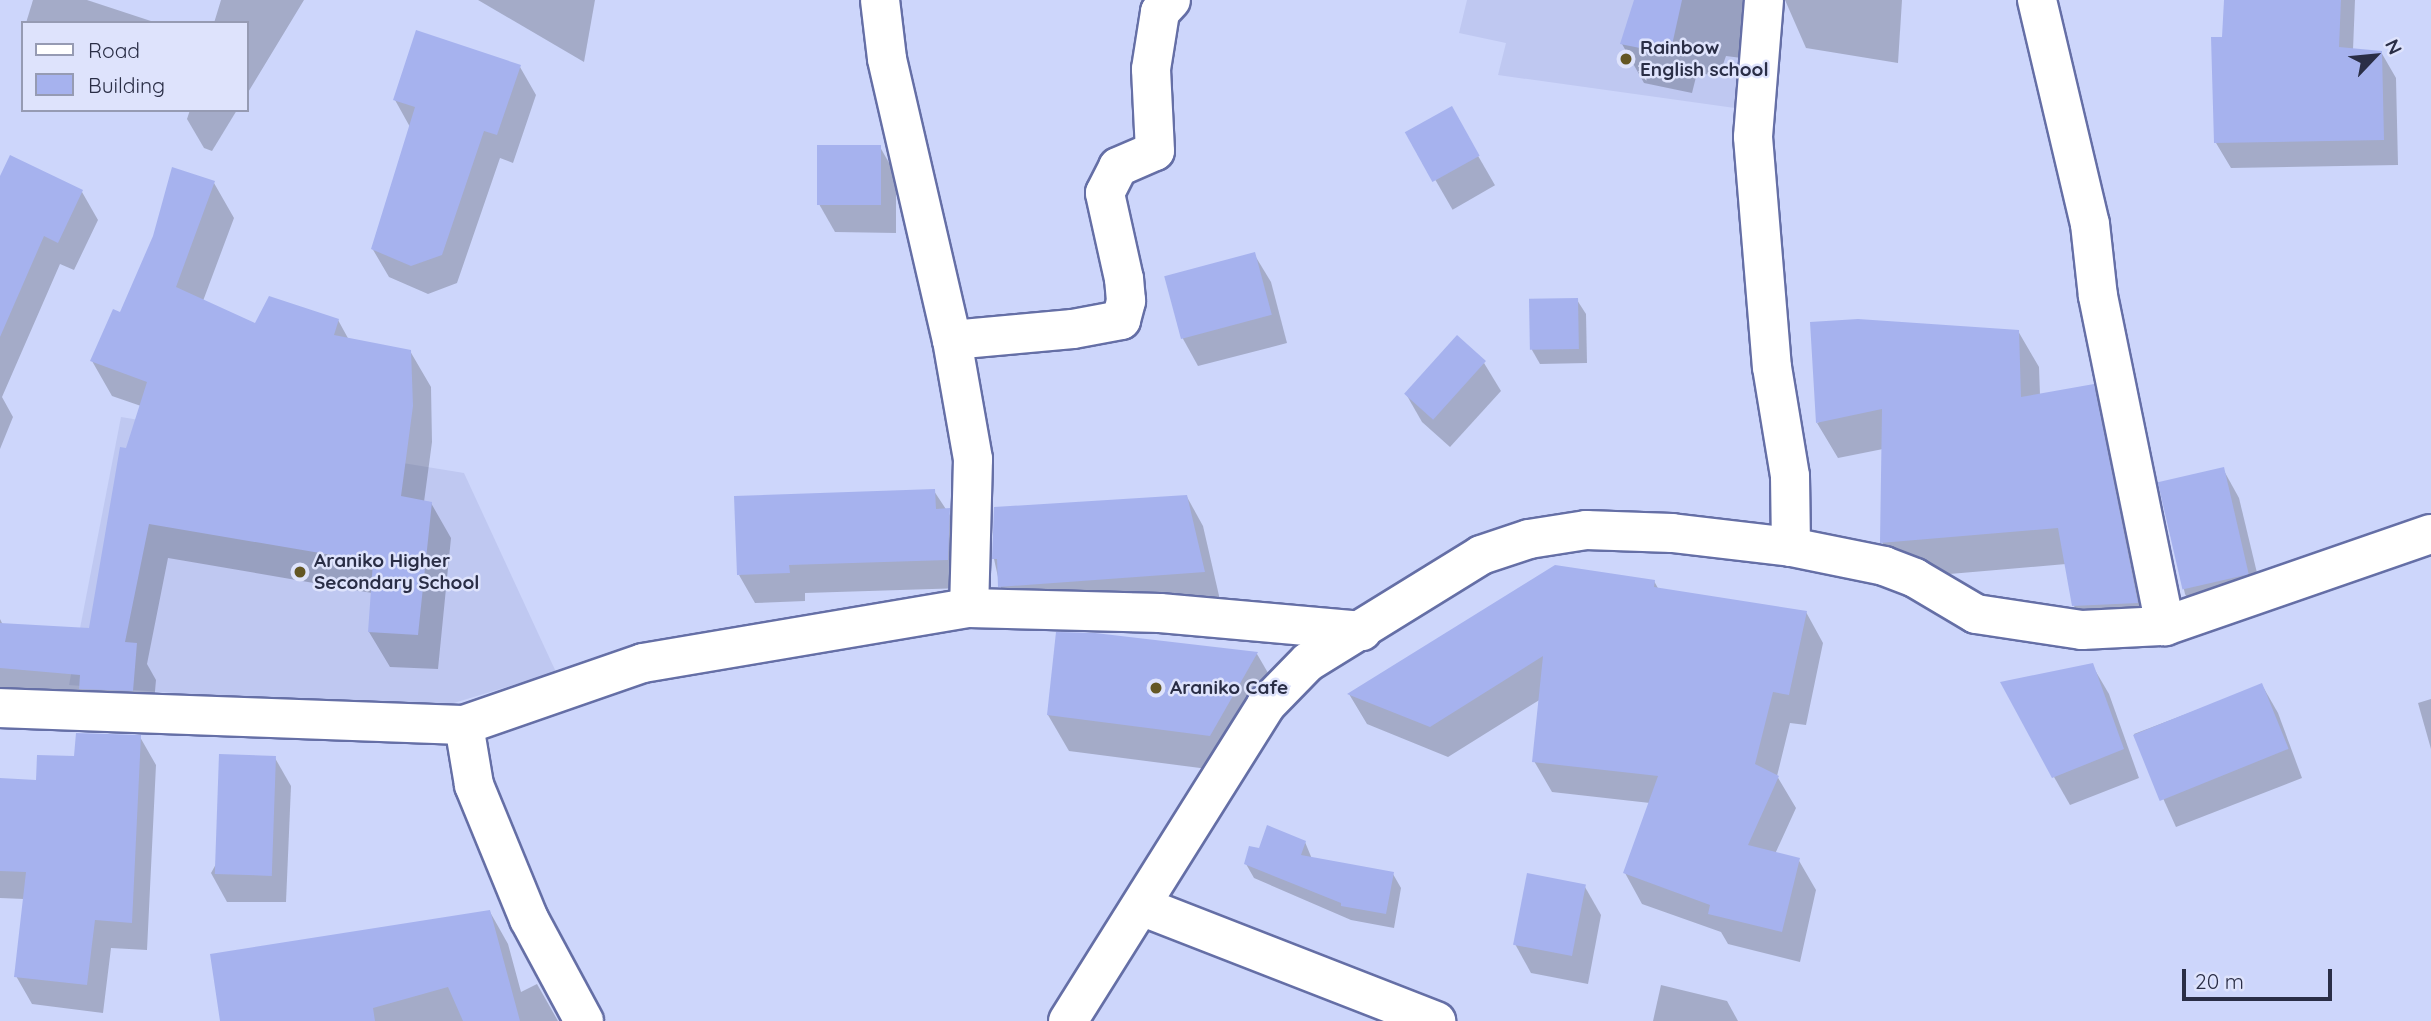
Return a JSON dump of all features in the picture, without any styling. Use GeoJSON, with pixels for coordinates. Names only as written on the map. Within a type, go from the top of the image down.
{"type":"FeatureCollection","features":[{"type":"Feature","properties":{"kind":"street"},"geometry":{"type":"LineString","coordinates":[[880,0],[887,59],[952,340],[973,459],[970,608]]}},
{"type":"Feature","properties":{"kind":"street"},"geometry":{"type":"LineString","coordinates":[[952,340],[1073,329],[1121,320],[1126,301],[1124,279],[1105,193],[1118,167],[1155,151],[1151,69],[1160,12],[1171,0]]}},
{"type":"Feature","properties":{"kind":"street"},"geometry":{"type":"LineString","coordinates":[[1765,0],[1753,137],[1770,354],[1790,476],[1791,547]]}},
{"type":"Feature","properties":{"kind":"street"},"geometry":{"type":"LineString","coordinates":[[2037,0],[2090,224],[2098,296],[2165,626]]}},
{"type":"Feature","properties":{"kind":"street"},"geometry":{"type":"LineString","coordinates":[[1068,1021],[1266,705],[1308,662],[1481,555],[1529,539],[1586,530],[1672,533],[1791,547],[1884,566],[1915,578],[1976,614],[2082,630],[2165,626],[2431,534]]}},
{"type":"Feature","properties":{"kind":"street"},"geometry":{"type":"LineString","coordinates":[[0,708],[464,725],[643,663],[970,608],[1160,613],[1362,631]]}},
{"type":"Feature","properties":{"kind":"street"},"geometry":{"type":"LineString","coordinates":[[464,725],[474,785],[529,919],[584,1021]]}},
{"type":"Feature","properties":{"kind":"street"},"geometry":{"type":"LineString","coordinates":[[1140,906],[1436,1021]]}},
{"type":"Feature","properties":{"kind":"shaded area","name":"Rainbow English school"},"geometry":{"type":"Polygon","coordinates":[[[1467,0],[1757,0],[1742,109],[1498,75],[1506,43],[1459,33],[1467,0]]]}},
{"type":"Feature","properties":{"kind":"shaded area","name":"Araniko Higher Secondary School"},"geometry":{"type":"Polygon","coordinates":[[[121,417],[464,473],[556,672],[424,712],[69,685],[121,417]]]}},
{"type":"Feature","properties":{"kind":"building"},"geometry":{"type":"Polygon","coordinates":[[[1634,0],[1682,0],[1670,54],[1620,44],[1634,0]]]}},
{"type":"Feature","properties":{"kind":"building"},"geometry":{"type":"Polygon","coordinates":[[[2224,0],[2341,0],[2339,47],[2382,51],[2384,140],[2214,143],[2211,37],[2222,37],[2224,0]]]}},
{"type":"Feature","properties":{"kind":"building"},"geometry":{"type":"Polygon","coordinates":[[[416,30],[521,65],[497,135],[484,131],[442,255],[411,266],[371,249],[415,107],[393,100],[416,30]]]}},
{"type":"Feature","properties":{"kind":"building"},"geometry":{"type":"Polygon","coordinates":[[[1452,106],[1480,156],[1432,182],[1405,132],[1452,106]]]}},
{"type":"Feature","properties":{"kind":"building"},"geometry":{"type":"Polygon","coordinates":[[[817,145],[881,145],[881,205],[817,205],[817,145]]]}},
{"type":"Feature","properties":{"kind":"building"},"geometry":{"type":"Polygon","coordinates":[[[10,155],[83,190],[58,243],[44,236],[0,337],[0,176],[10,155]]]}},
{"type":"Feature","properties":{"kind":"building"},"geometry":{"type":"Polygon","coordinates":[[[172,167],[215,181],[176,287],[255,323],[269,296],[339,319],[334,335],[411,350],[413,406],[401,496],[432,502],[418,635],[368,632],[373,562],[149,524],[125,642],[137,643],[133,691],[79,689],[80,675],[0,668],[0,623],[89,628],[120,447],[126,448],[147,382],[90,361],[113,309],[120,312],[153,236],[172,167]]]}},
{"type":"Feature","properties":{"kind":"building"},"geometry":{"type":"Polygon","coordinates":[[[1255,252],[1272,315],[1181,339],[1164,276],[1255,252]]]}},
{"type":"Feature","properties":{"kind":"building"},"geometry":{"type":"Polygon","coordinates":[[[1578,298],[1579,349],[1530,350],[1529,299],[1578,298]]]}},
{"type":"Feature","properties":{"kind":"building"},"geometry":{"type":"Polygon","coordinates":[[[1858,319],[2019,330],[2021,397],[2094,384],[2138,603],[2072,606],[2058,528],[1880,543],[1882,409],[1816,423],[1810,322],[1858,319]]]}},
{"type":"Feature","properties":{"kind":"building"},"geometry":{"type":"Polygon","coordinates":[[[1457,335],[1486,361],[1433,420],[1404,394],[1457,335]]]}},
{"type":"Feature","properties":{"kind":"building"},"geometry":{"type":"Polygon","coordinates":[[[2224,467],[2249,574],[2182,589],[2158,482],[2224,467]]]}},
{"type":"Feature","properties":{"kind":"building"},"geometry":{"type":"Polygon","coordinates":[[[935,489],[936,509],[950,508],[948,560],[789,565],[790,573],[737,575],[734,496],[935,489]]]}},
{"type":"Feature","properties":{"kind":"building"},"geometry":{"type":"Polygon","coordinates":[[[1187,495],[1205,572],[998,587],[997,559],[992,559],[994,507],[1187,495]]]}},
{"type":"Feature","properties":{"kind":"building"},"geometry":{"type":"Polygon","coordinates":[[[1555,565],[1655,580],[1654,587],[1807,611],[1789,695],[1773,692],[1755,764],[1779,776],[1748,845],[1800,858],[1782,932],[1708,914],[1710,905],[1623,873],[1658,776],[1532,762],[1543,656],[1430,727],[1347,694],[1555,565]]]}},
{"type":"Feature","properties":{"kind":"building"},"geometry":{"type":"Polygon","coordinates":[[[1056,632],[1095,633],[1258,652],[1210,736],[1047,715],[1056,632]]]}},
{"type":"Feature","properties":{"kind":"building"},"geometry":{"type":"Polygon","coordinates":[[[2093,663],[2124,749],[2052,778],[2000,682],[2093,663]]]}},
{"type":"Feature","properties":{"kind":"building"},"geometry":{"type":"Polygon","coordinates":[[[2262,683],[2289,749],[2160,801],[2133,735],[2262,683]]]}},
{"type":"Feature","properties":{"kind":"building"},"geometry":{"type":"Polygon","coordinates":[[[76,733],[141,735],[132,923],[95,920],[87,985],[14,977],[26,872],[0,871],[0,778],[36,780],[37,755],[74,756],[76,733]]]}},
{"type":"Feature","properties":{"kind":"building"},"geometry":{"type":"Polygon","coordinates":[[[219,754],[276,756],[272,876],[215,874],[219,754]]]}},
{"type":"Feature","properties":{"kind":"building"},"geometry":{"type":"Polygon","coordinates":[[[1267,825],[1306,841],[1301,855],[1394,872],[1386,914],[1341,906],[1341,903],[1244,864],[1249,846],[1259,848],[1267,825]]]}},
{"type":"Feature","properties":{"kind":"building"},"geometry":{"type":"Polygon","coordinates":[[[1527,873],[1586,884],[1572,956],[1513,945],[1527,873]]]}},
{"type":"Feature","properties":{"kind":"building"},"geometry":{"type":"Polygon","coordinates":[[[490,910],[520,1021],[463,1021],[448,987],[373,1008],[375,1021],[220,1021],[210,954],[490,910]]]}},
{"type":"Feature","properties":{"kind":"place","name":"Rainbow English school"},"geometry":{"type":"Point","coordinates":[1626,59]}},
{"type":"Feature","properties":{"kind":"place","name":"Araniko Higher Secondary School"},"geometry":{"type":"Point","coordinates":[300,572]}},
{"type":"Feature","properties":{"kind":"place","name":"Araniko Cafe"},"geometry":{"type":"Point","coordinates":[1156,688]}}]}
